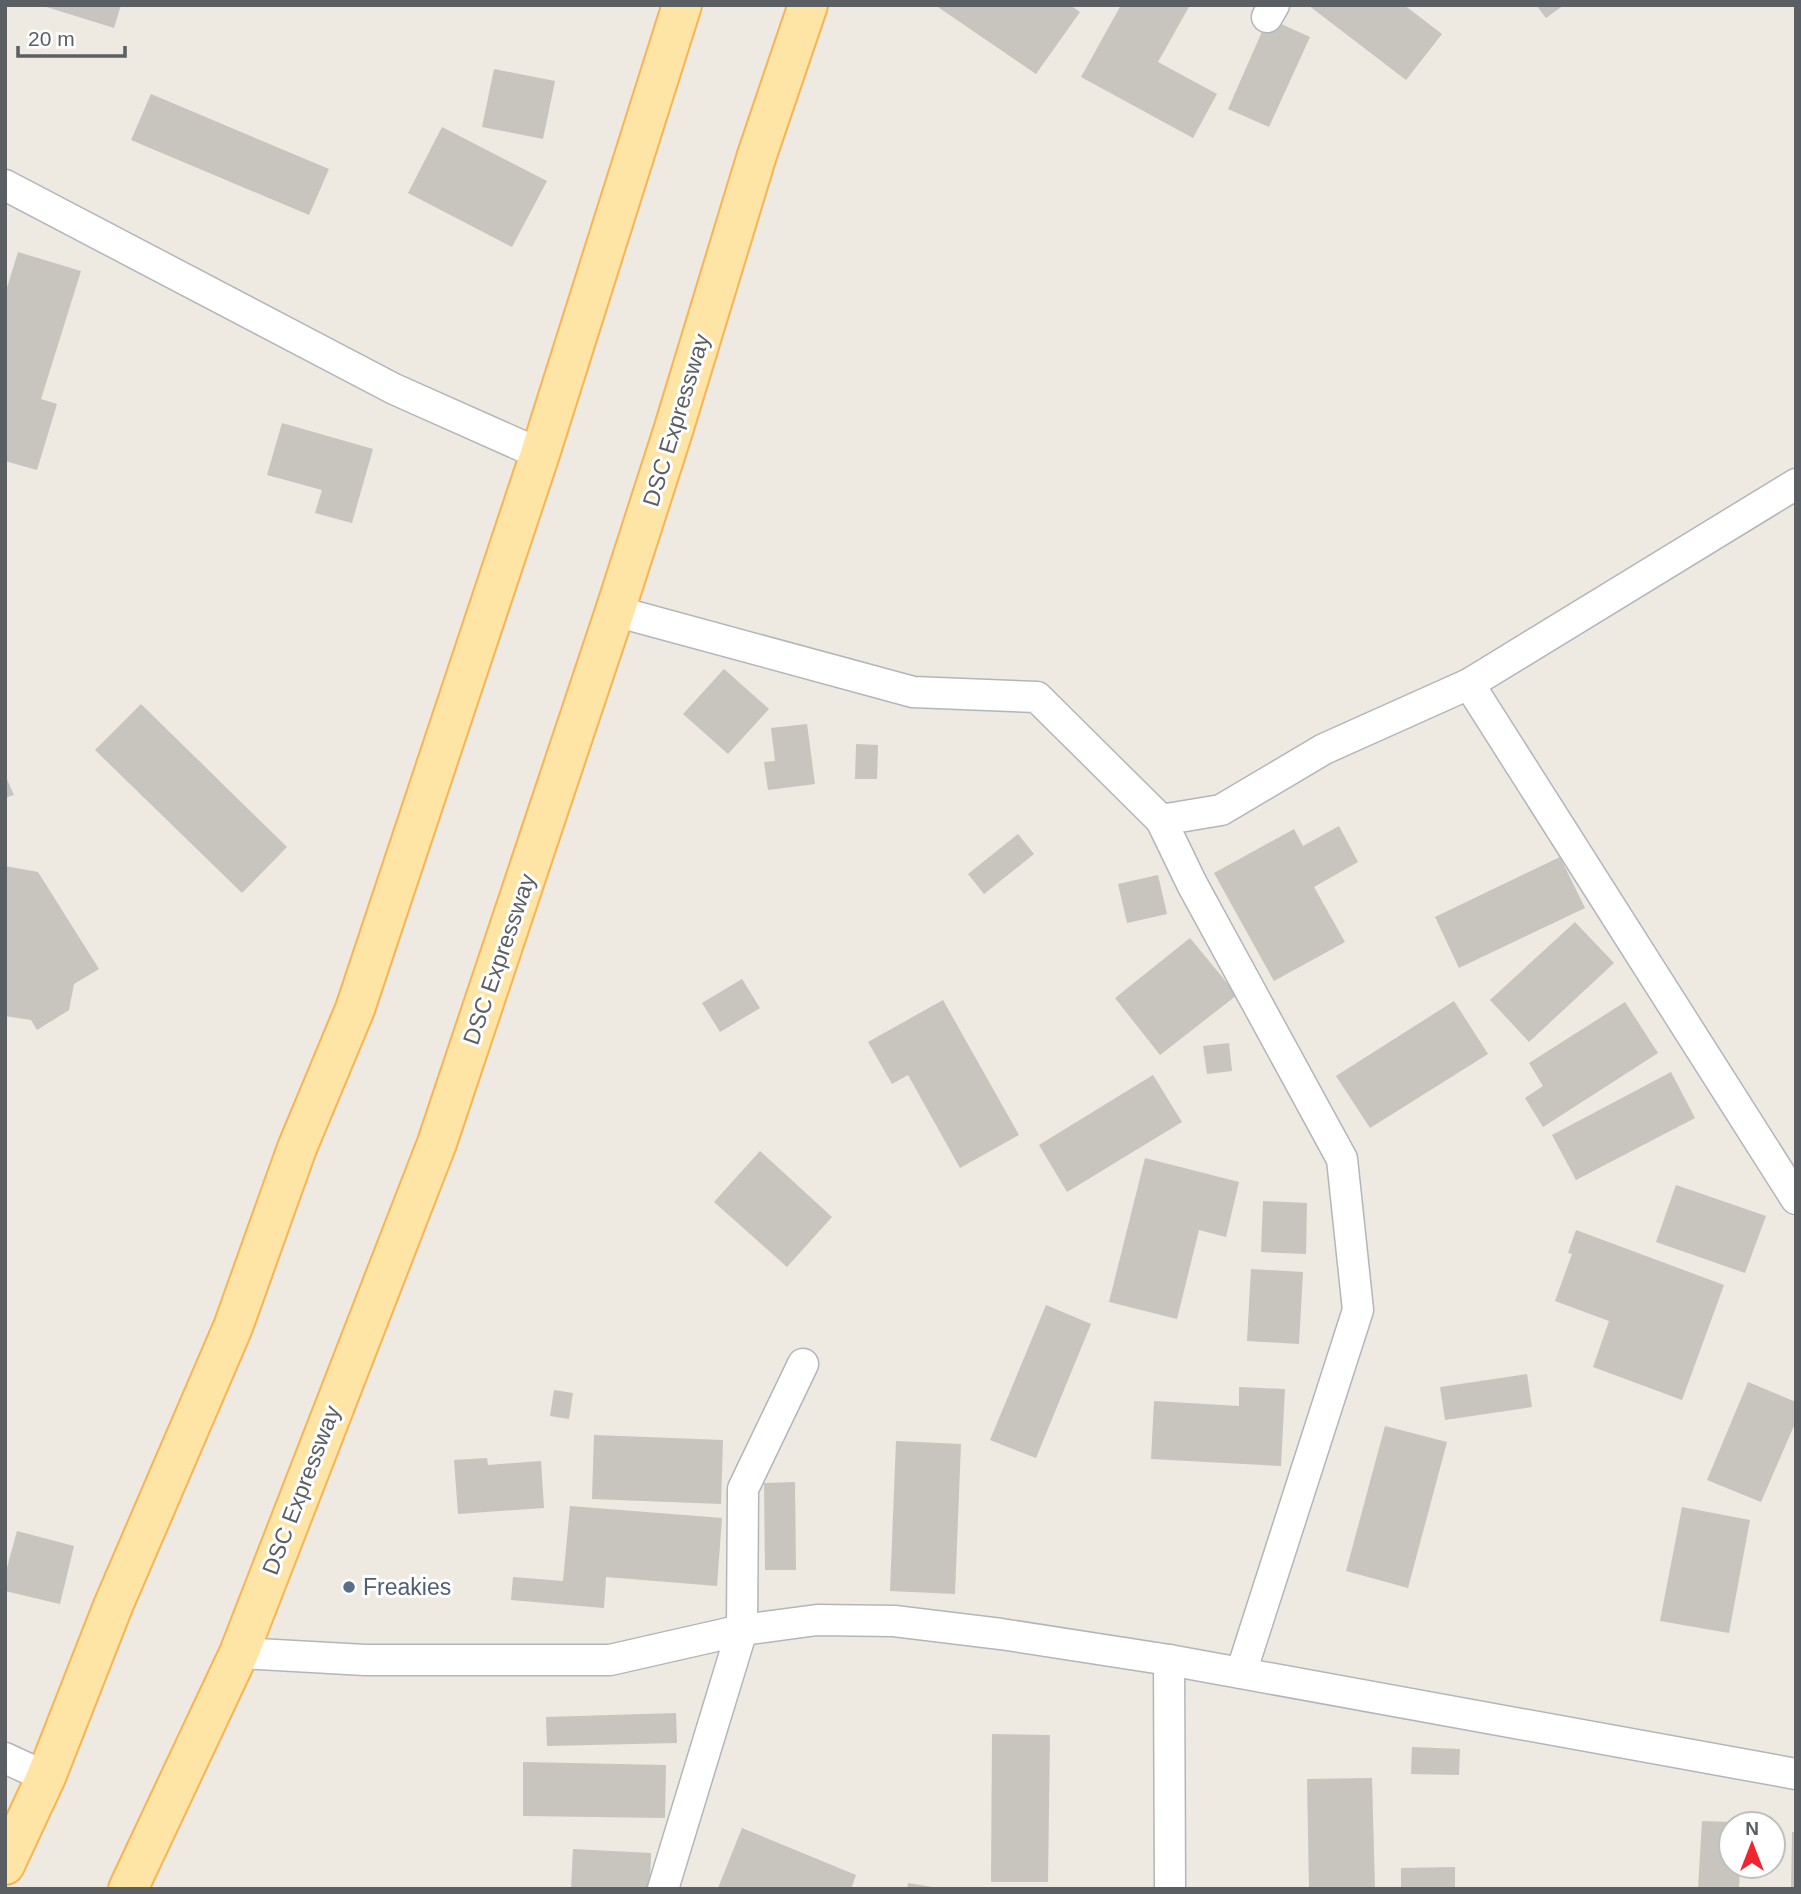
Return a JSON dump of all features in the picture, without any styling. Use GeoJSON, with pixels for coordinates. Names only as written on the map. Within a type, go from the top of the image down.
{"type":"FeatureCollection","features":[{"type":"Feature","properties":{"kind":"main road"},"geometry":{"type":"LineString","coordinates":[[5,1865],[46,1777],[113,1606],[233,1327],[297,1148],[355,1009],[540,454],[682,5]]}},
{"type":"Feature","properties":{"kind":"main road","name":"DSC Expressway"},"geometry":{"type":"LineString","coordinates":[[128,1889],[239,1653],[437,1143],[615,611],[757,155],[808,5]]}},
{"type":"Feature","properties":{"kind":"street"},"geometry":{"type":"LineString","coordinates":[[5,185],[394,389],[540,454]]}},
{"type":"Feature","properties":{"kind":"street"},"geometry":{"type":"LineString","coordinates":[[1161,820],[1221,810],[1324,748],[1469,684],[1796,484]]}},
{"type":"Feature","properties":{"kind":"street"},"geometry":{"type":"LineString","coordinates":[[615,611],[913,692],[1037,697],[1161,820],[1192,884],[1342,1159],[1358,1310],[1241,1673]]}},
{"type":"Feature","properties":{"kind":"street"},"geometry":{"type":"LineString","coordinates":[[1469,684],[1796,1199]]}},
{"type":"Feature","properties":{"kind":"street"},"geometry":{"type":"LineString","coordinates":[[663,1889],[742,1630],[743,1489],[803,1364]]}},
{"type":"Feature","properties":{"kind":"street"},"geometry":{"type":"LineString","coordinates":[[239,1653],[365,1660],[610,1660],[742,1630],[817,1620],[894,1621],[1001,1634],[1169,1660],[1796,1774]]}},
{"type":"Feature","properties":{"kind":"street"},"geometry":{"type":"LineString","coordinates":[[1169,1660],[1170,1889]]}},
{"type":"Feature","properties":{"kind":"street"},"geometry":{"type":"LineString","coordinates":[[5,1758],[46,1777]]}},
{"type":"Feature","properties":{"kind":"building"},"geometry":{"type":"Polygon","coordinates":[[[40,5],[121,5],[114,28],[40,5]]]}},
{"type":"Feature","properties":{"kind":"building"},"geometry":{"type":"Polygon","coordinates":[[[935,5],[1070,5],[1080,12],[1036,74],[935,5]]]}},
{"type":"Feature","properties":{"kind":"building"},"geometry":{"type":"Polygon","coordinates":[[[1121,5],[1190,5],[1158,62],[1217,94],[1193,138],[1081,77],[1121,5]]]}},
{"type":"Feature","properties":{"kind":"building"},"geometry":{"type":"Polygon","coordinates":[[[1308,5],[1404,5],[1442,34],[1406,80],[1308,5]]]}},
{"type":"Feature","properties":{"kind":"building"},"geometry":{"type":"Polygon","coordinates":[[[1536,5],[1564,5],[1546,18],[1536,5]]]}},
{"type":"Feature","properties":{"kind":"building"},"geometry":{"type":"Polygon","coordinates":[[[1268,18],[1310,37],[1269,127],[1228,109],[1268,18]]]}},
{"type":"Feature","properties":{"kind":"building"},"geometry":{"type":"Polygon","coordinates":[[[494,69],[555,81],[543,139],[482,127],[494,69]]]}},
{"type":"Feature","properties":{"kind":"building"},"geometry":{"type":"Polygon","coordinates":[[[151,94],[329,169],[309,215],[131,140],[151,94]]]}},
{"type":"Feature","properties":{"kind":"building"},"geometry":{"type":"Polygon","coordinates":[[[442,127],[547,181],[512,247],[408,193],[442,127]]]}},
{"type":"Feature","properties":{"kind":"building"},"geometry":{"type":"Polygon","coordinates":[[[18,252],[81,271],[41,399],[57,404],[37,470],[5,461],[5,294],[18,252]]]}},
{"type":"Feature","properties":{"kind":"building"},"geometry":{"type":"Polygon","coordinates":[[[282,423],[373,449],[352,523],[315,513],[322,490],[267,475],[282,423]]]}},
{"type":"Feature","properties":{"kind":"building"},"geometry":{"type":"Polygon","coordinates":[[[724,669],[769,709],[728,754],[683,714],[724,669]]]}},
{"type":"Feature","properties":{"kind":"building"},"geometry":{"type":"Polygon","coordinates":[[[141,704],[287,847],[242,893],[95,750],[141,704]]]}},
{"type":"Feature","properties":{"kind":"building"},"geometry":{"type":"Polygon","coordinates":[[[807,724],[815,784],[768,790],[764,762],[775,761],[771,728],[807,724]]]}},
{"type":"Feature","properties":{"kind":"building"},"geometry":{"type":"Polygon","coordinates":[[[856,744],[878,745],[877,779],[855,779],[856,744]]]}},
{"type":"Feature","properties":{"kind":"building"},"geometry":{"type":"Polygon","coordinates":[[[5,775],[14,795],[5,798],[5,775]]]}},
{"type":"Feature","properties":{"kind":"building"},"geometry":{"type":"Polygon","coordinates":[[[1339,826],[1358,862],[1314,887],[1345,942],[1274,981],[1214,873],[1294,829],[1303,846],[1339,826]]]}},
{"type":"Feature","properties":{"kind":"building"},"geometry":{"type":"Polygon","coordinates":[[[1018,834],[1034,854],[984,894],[968,874],[1018,834]]]}},
{"type":"Feature","properties":{"kind":"building"},"geometry":{"type":"Polygon","coordinates":[[[1560,857],[1585,908],[1459,968],[1435,917],[1560,857]]]}},
{"type":"Feature","properties":{"kind":"building"},"geometry":{"type":"Polygon","coordinates":[[[5,866],[38,872],[99,969],[74,984],[69,1010],[37,1030],[31,1020],[5,1016],[5,866]]]}},
{"type":"Feature","properties":{"kind":"building"},"geometry":{"type":"Polygon","coordinates":[[[1158,875],[1167,914],[1127,923],[1118,884],[1158,875]]]}},
{"type":"Feature","properties":{"kind":"building"},"geometry":{"type":"Polygon","coordinates":[[[1575,922],[1614,963],[1529,1042],[1490,1000],[1575,922]]]}},
{"type":"Feature","properties":{"kind":"building"},"geometry":{"type":"Polygon","coordinates":[[[1190,938],[1237,995],[1160,1055],[1115,998],[1190,938]]]}},
{"type":"Feature","properties":{"kind":"building"},"geometry":{"type":"Polygon","coordinates":[[[742,979],[760,1008],[720,1032],[702,1003],[742,979]]]}},
{"type":"Feature","properties":{"kind":"building"},"geometry":{"type":"Polygon","coordinates":[[[943,1000],[1019,1135],[960,1168],[908,1075],[892,1084],[868,1042],[943,1000]]]}},
{"type":"Feature","properties":{"kind":"building"},"geometry":{"type":"Polygon","coordinates":[[[1454,1001],[1488,1054],[1370,1128],[1336,1076],[1454,1001]]]}},
{"type":"Feature","properties":{"kind":"building"},"geometry":{"type":"Polygon","coordinates":[[[1625,1002],[1658,1053],[1543,1127],[1525,1098],[1543,1086],[1529,1063],[1625,1002]]]}},
{"type":"Feature","properties":{"kind":"building"},"geometry":{"type":"Polygon","coordinates":[[[1229,1043],[1232,1071],[1207,1074],[1203,1046],[1229,1043]]]}},
{"type":"Feature","properties":{"kind":"building"},"geometry":{"type":"Polygon","coordinates":[[[1671,1072],[1695,1118],[1576,1180],[1552,1135],[1671,1072]]]}},
{"type":"Feature","properties":{"kind":"building"},"geometry":{"type":"Polygon","coordinates":[[[1153,1075],[1182,1122],[1067,1192],[1039,1145],[1153,1075]]]}},
{"type":"Feature","properties":{"kind":"building"},"geometry":{"type":"Polygon","coordinates":[[[760,1151],[832,1217],[787,1267],[714,1202],[760,1151]]]}},
{"type":"Feature","properties":{"kind":"building"},"geometry":{"type":"Polygon","coordinates":[[[1145,1158],[1239,1182],[1226,1237],[1199,1230],[1177,1319],[1109,1302],[1145,1158]]]}},
{"type":"Feature","properties":{"kind":"building"},"geometry":{"type":"Polygon","coordinates":[[[1676,1185],[1766,1216],[1745,1273],[1656,1242],[1676,1185]]]}},
{"type":"Feature","properties":{"kind":"building"},"geometry":{"type":"Polygon","coordinates":[[[1263,1201],[1307,1203],[1306,1254],[1261,1252],[1263,1201]]]}},
{"type":"Feature","properties":{"kind":"building"},"geometry":{"type":"Polygon","coordinates":[[[1576,1230],[1724,1285],[1682,1400],[1593,1367],[1609,1321],[1555,1301],[1572,1254],[1568,1253],[1576,1230]]]}},
{"type":"Feature","properties":{"kind":"building"},"geometry":{"type":"Polygon","coordinates":[[[1251,1269],[1303,1272],[1299,1344],[1247,1341],[1251,1269]]]}},
{"type":"Feature","properties":{"kind":"building"},"geometry":{"type":"Polygon","coordinates":[[[1046,1305],[1091,1324],[1036,1458],[990,1440],[1046,1305]]]}},
{"type":"Feature","properties":{"kind":"building"},"geometry":{"type":"Polygon","coordinates":[[[1527,1374],[1532,1407],[1445,1420],[1440,1387],[1527,1374]]]}},
{"type":"Feature","properties":{"kind":"building"},"geometry":{"type":"Polygon","coordinates":[[[1748,1382],[1796,1402],[1796,1421],[1761,1502],[1707,1480],[1748,1382]]]}},
{"type":"Feature","properties":{"kind":"building"},"geometry":{"type":"Polygon","coordinates":[[[1239,1387],[1285,1389],[1281,1466],[1151,1459],[1154,1401],[1239,1406],[1239,1387]]]}},
{"type":"Feature","properties":{"kind":"building"},"geometry":{"type":"Polygon","coordinates":[[[554,1390],[573,1393],[569,1419],[550,1416],[554,1390]]]}},
{"type":"Feature","properties":{"kind":"building"},"geometry":{"type":"Polygon","coordinates":[[[1385,1426],[1447,1442],[1408,1588],[1346,1571],[1385,1426]]]}},
{"type":"Feature","properties":{"kind":"building"},"geometry":{"type":"Polygon","coordinates":[[[594,1435],[723,1440],[721,1504],[592,1499],[594,1435]]]}},
{"type":"Feature","properties":{"kind":"building"},"geometry":{"type":"Polygon","coordinates":[[[896,1441],[961,1444],[955,1594],[890,1591],[896,1441]]]}},
{"type":"Feature","properties":{"kind":"building"},"geometry":{"type":"Polygon","coordinates":[[[487,1458],[488,1465],[541,1461],[544,1508],[458,1514],[454,1460],[487,1458]]]}},
{"type":"Feature","properties":{"kind":"building"},"geometry":{"type":"Polygon","coordinates":[[[795,1482],[796,1570],[765,1570],[764,1483],[795,1482]]]}},
{"type":"Feature","properties":{"kind":"building"},"geometry":{"type":"Polygon","coordinates":[[[570,1506],[722,1518],[717,1586],[606,1577],[604,1608],[511,1600],[513,1577],[563,1581],[570,1506]]]}},
{"type":"Feature","properties":{"kind":"building"},"geometry":{"type":"Polygon","coordinates":[[[1682,1507],[1750,1520],[1729,1633],[1660,1621],[1682,1507]]]}},
{"type":"Feature","properties":{"kind":"building"},"geometry":{"type":"Polygon","coordinates":[[[17,1531],[74,1546],[60,1604],[5,1591],[5,1575],[17,1531]]]}},
{"type":"Feature","properties":{"kind":"building"},"geometry":{"type":"Polygon","coordinates":[[[676,1713],[677,1743],[547,1746],[546,1717],[676,1713]]]}},
{"type":"Feature","properties":{"kind":"building"},"geometry":{"type":"Polygon","coordinates":[[[992,1734],[1050,1735],[1048,1882],[991,1882],[992,1734]]]}},
{"type":"Feature","properties":{"kind":"building"},"geometry":{"type":"Polygon","coordinates":[[[1412,1747],[1460,1749],[1459,1775],[1411,1774],[1412,1747]]]}},
{"type":"Feature","properties":{"kind":"building"},"geometry":{"type":"Polygon","coordinates":[[[523,1762],[666,1765],[665,1818],[523,1816],[523,1762]]]}},
{"type":"Feature","properties":{"kind":"building"},"geometry":{"type":"Polygon","coordinates":[[[1372,1778],[1375,1889],[1309,1889],[1307,1779],[1372,1778]]]}},
{"type":"Feature","properties":{"kind":"building"},"geometry":{"type":"Polygon","coordinates":[[[1702,1821],[1717,1822],[1717,1880],[1739,1880],[1739,1889],[1698,1889],[1702,1821]]]}},
{"type":"Feature","properties":{"kind":"building"},"geometry":{"type":"Polygon","coordinates":[[[742,1828],[856,1875],[851,1889],[718,1888],[742,1828]]]}},
{"type":"Feature","properties":{"kind":"building"},"geometry":{"type":"Polygon","coordinates":[[[1792,1832],[1796,1832],[1796,1889],[1791,1889],[1792,1832]]]}},
{"type":"Feature","properties":{"kind":"building"},"geometry":{"type":"Polygon","coordinates":[[[573,1849],[651,1853],[650,1889],[571,1889],[573,1849]]]}},
{"type":"Feature","properties":{"kind":"building"},"geometry":{"type":"Polygon","coordinates":[[[1455,1867],[1455,1889],[1401,1889],[1401,1868],[1455,1867]]]}},
{"type":"Feature","properties":{"kind":"building"},"geometry":{"type":"Polygon","coordinates":[[[908,1883],[933,1887],[933,1889],[907,1889],[908,1883]]]}},
{"type":"Feature","properties":{"kind":"place","name":"Freakies"},"geometry":{"type":"Point","coordinates":[349,1587]}}]}
